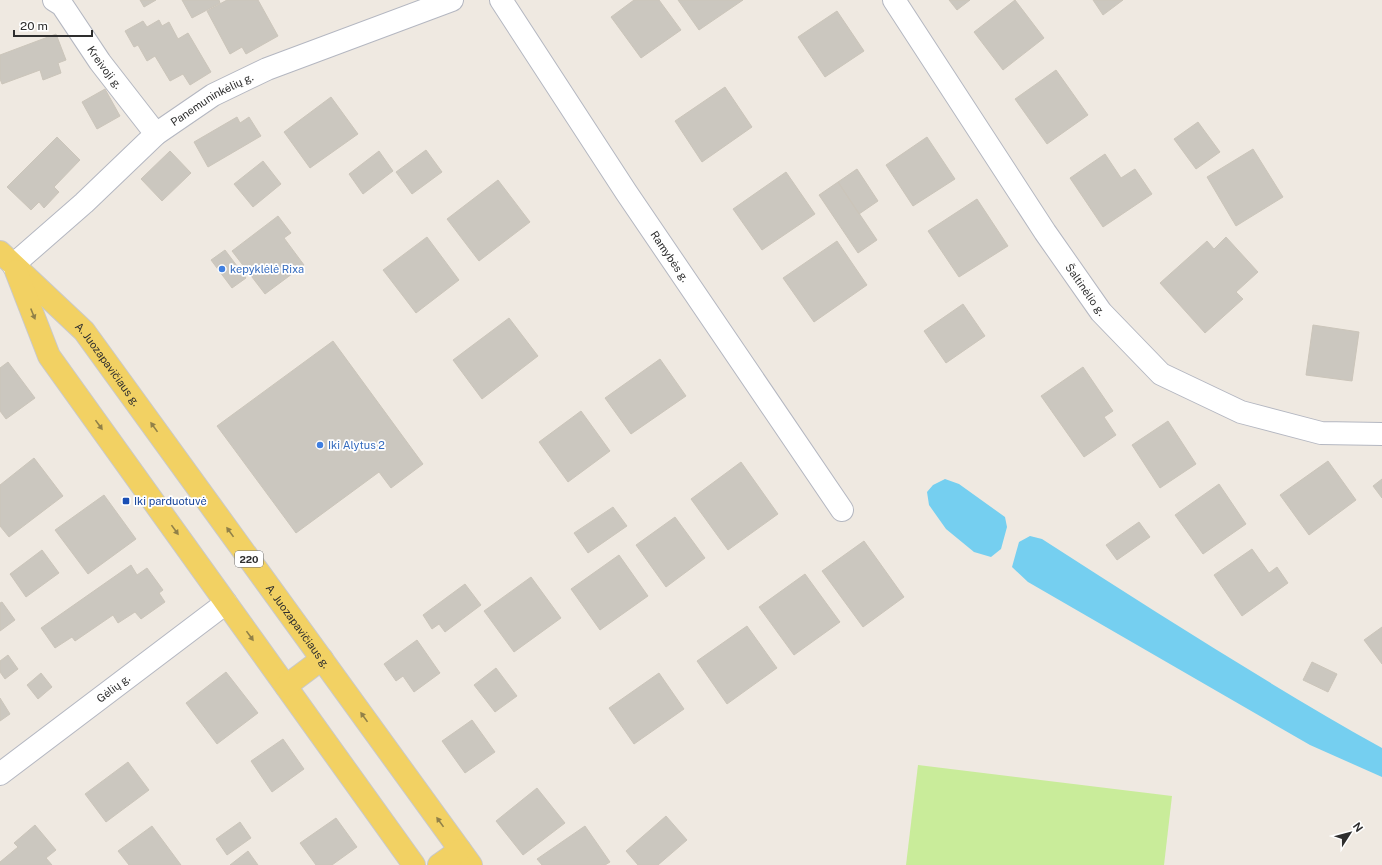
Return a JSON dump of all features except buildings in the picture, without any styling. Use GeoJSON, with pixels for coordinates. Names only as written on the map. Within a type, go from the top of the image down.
{"type":"FeatureCollection","features":[{"type":"Feature","properties":{"kind":"main road"},"geometry":{"type":"LineString","coordinates":[[7,258],[49,356],[414,865]]}},
{"type":"Feature","properties":{"kind":"main road","name":"A. Juozapavičiaus g."},"geometry":{"type":"LineString","coordinates":[[7,258],[84,331],[465,857]]}},
{"type":"Feature","properties":{"kind":"main road"},"geometry":{"type":"LineString","coordinates":[[286,686],[322,659]]}},
{"type":"Feature","properties":{"kind":"main road"},"geometry":{"type":"LineString","coordinates":[[439,865],[465,857]]}},
{"type":"Feature","properties":{"kind":"street","name":"Kreivoji g."},"geometry":{"type":"LineString","coordinates":[[54,0],[62,5],[100,62],[156,134]]}},
{"type":"Feature","properties":{"kind":"street","name":"Panemuninkėlių g."},"geometry":{"type":"LineString","coordinates":[[7,258],[84,203],[156,134],[213,95],[267,69],[417,6],[452,0]]}},
{"type":"Feature","properties":{"kind":"street","name":"Ramybės g."},"geometry":{"type":"LineString","coordinates":[[501,0],[626,192],[842,510]]}},
{"type":"Feature","properties":{"kind":"street","name":"Šaltinėlio g."},"geometry":{"type":"LineString","coordinates":[[894,0],[1045,232],[1101,312],[1161,374],[1241,412],[1321,433],[1382,434]]}},
{"type":"Feature","properties":{"kind":"street","name":"Gėlių g."},"geometry":{"type":"LineString","coordinates":[[0,774],[226,603]]}},
{"type":"Feature","properties":{"kind":"green space"},"geometry":{"type":"Polygon","coordinates":[[[918,765],[1172,796],[1164,865],[906,865],[918,765]]]}},
{"type":"Feature","properties":{"kind":"water"},"geometry":{"type":"Polygon","coordinates":[[[945,479],[959,484],[1005,517],[1007,527],[1001,549],[991,557],[974,552],[946,529],[929,505],[927,492],[933,485],[945,479]]]}},
{"type":"Feature","properties":{"kind":"water"},"geometry":{"type":"Polygon","coordinates":[[[1030,536],[1042,539],[1168,620],[1382,748],[1382,777],[1310,745],[1028,582],[1012,567],[1019,542],[1030,536]]]}},
{"type":"Feature","properties":{"kind":"place","name":"kepyklėlė Rixa"},"geometry":{"type":"Point","coordinates":[222,269]}},
{"type":"Feature","properties":{"kind":"place","name":"Iki Alytus 2"},"geometry":{"type":"Point","coordinates":[320,445]}},
{"type":"Feature","properties":{"kind":"place","name":"Iki parduotuvė"},"geometry":{"type":"Point","coordinates":[126,501]}}]}
